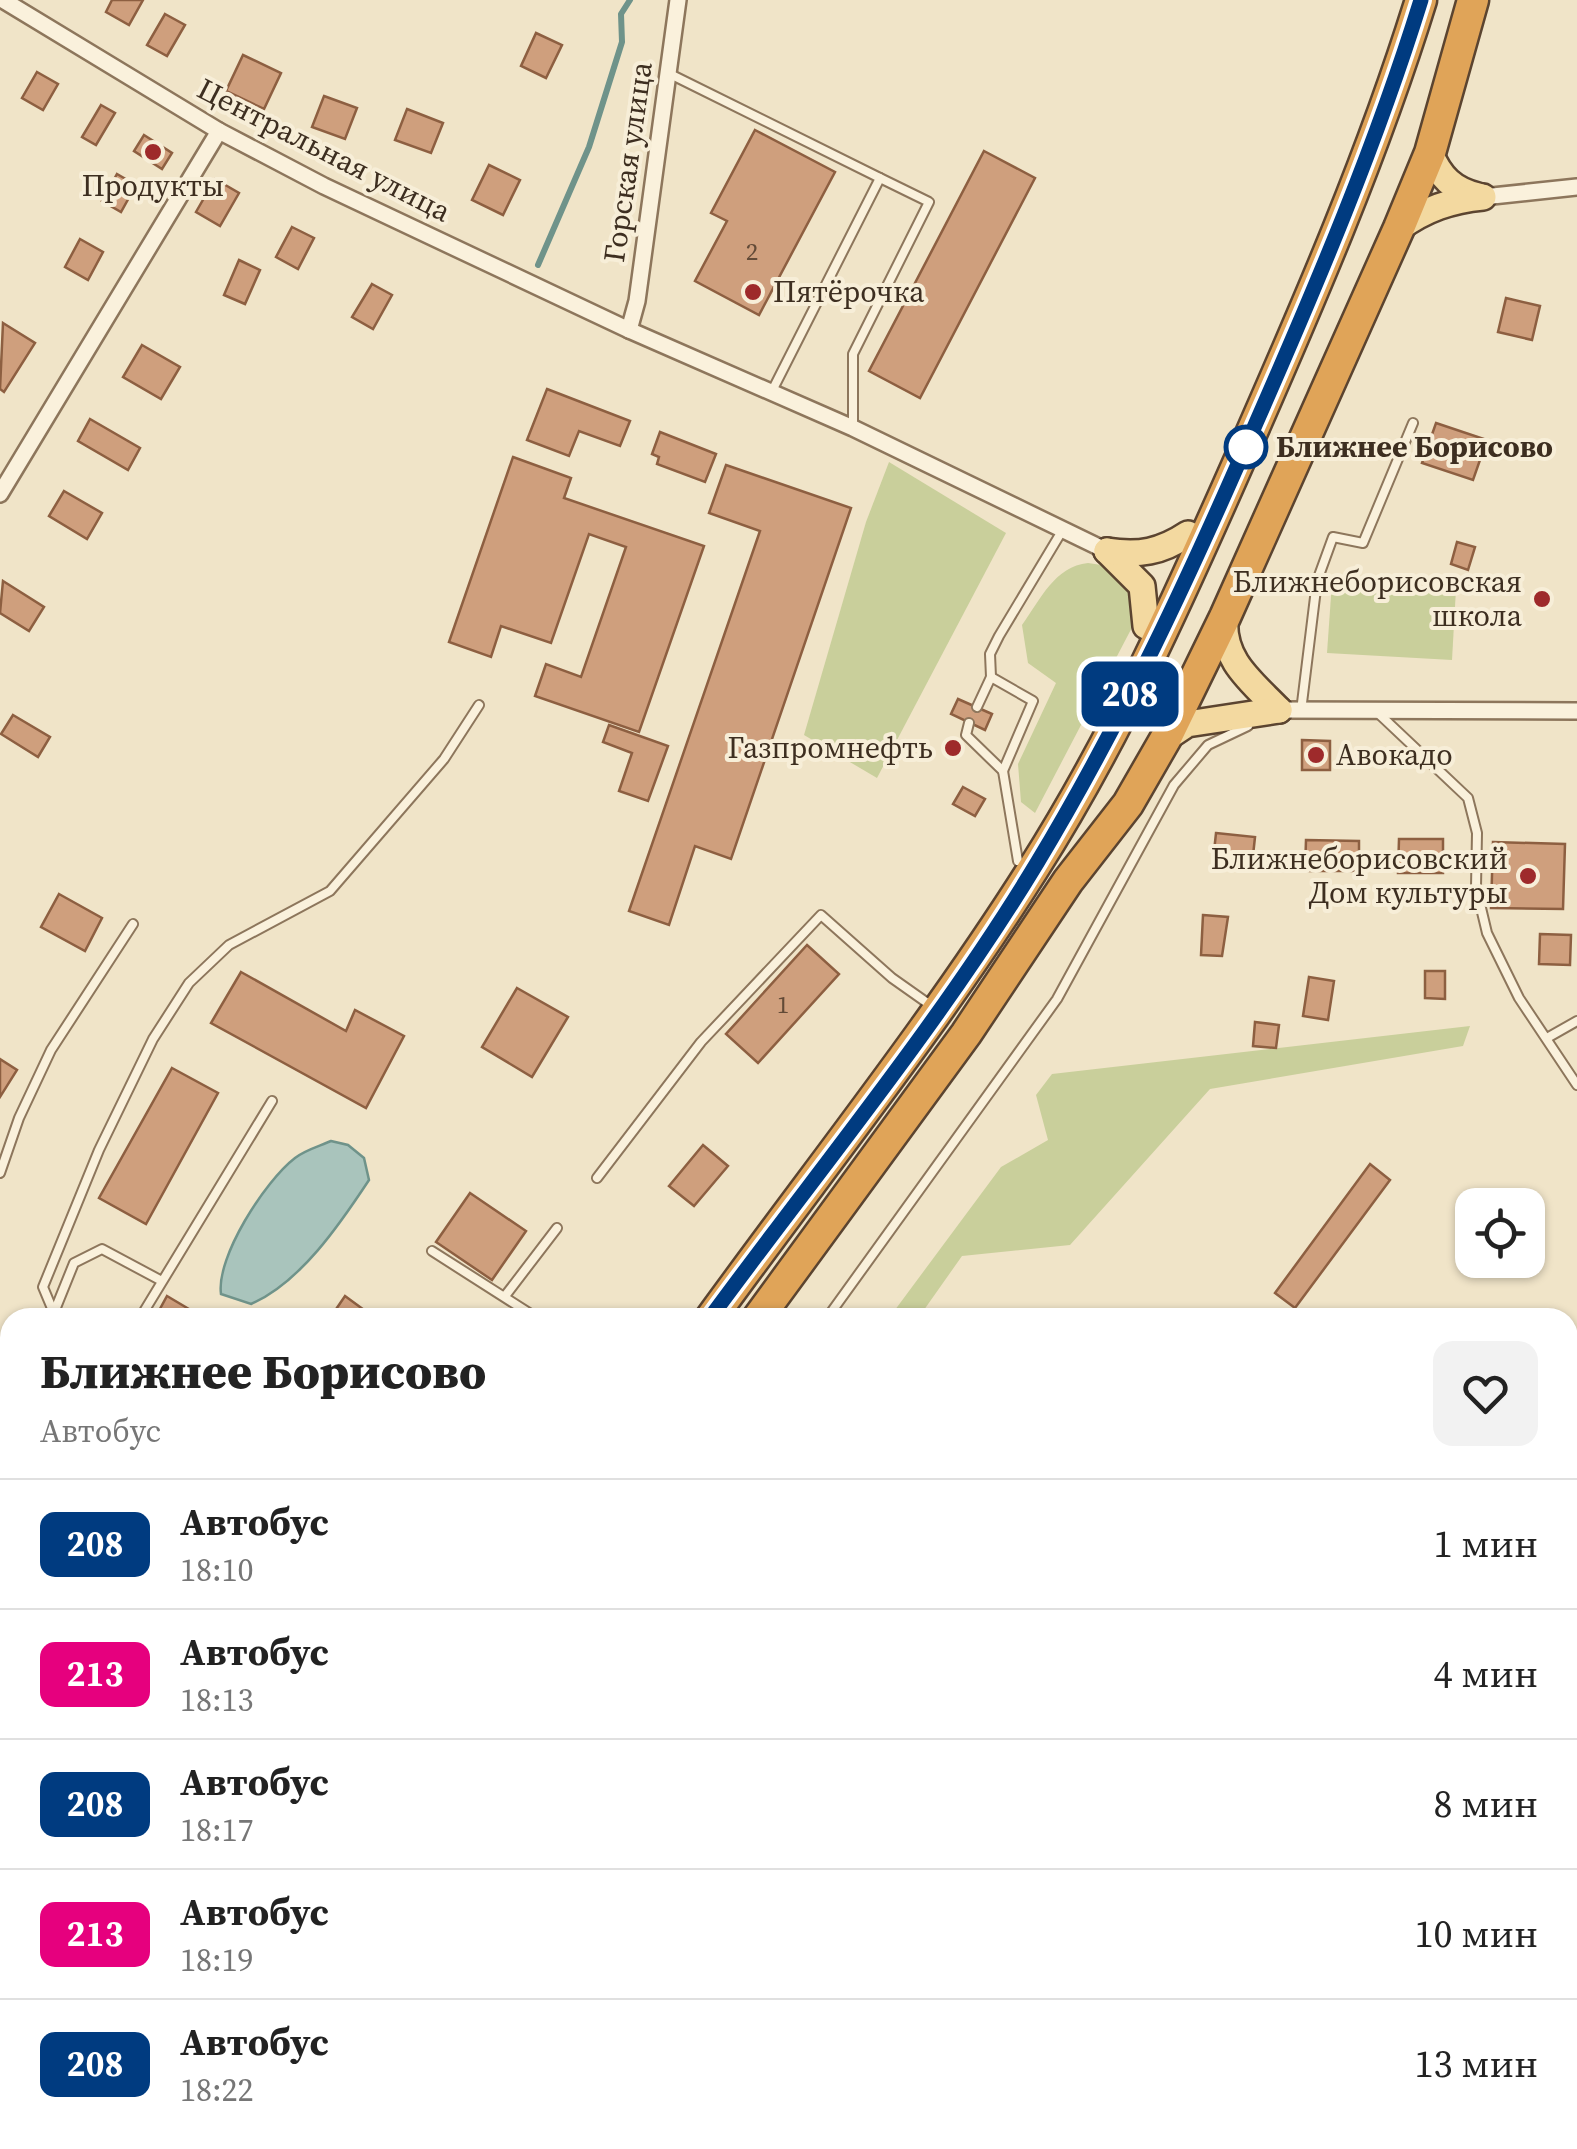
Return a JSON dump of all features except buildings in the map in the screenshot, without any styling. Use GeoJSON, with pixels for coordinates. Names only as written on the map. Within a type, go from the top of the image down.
{"type":"FeatureCollection","features":[{"type":"Feature","properties":{"kind":"highway"},"geometry":{"type":"LineString","coordinates":[[717,1308],[990,936],[1095,761],[1185,584],[1366,162],[1421,0]]}},
{"type":"Feature","properties":{"kind":"highway"},"geometry":{"type":"LineString","coordinates":[[1068,881],[1154,719],[1369,258],[1430,98],[1458,0]]}},
{"type":"Feature","properties":{"kind":"highway"},"geometry":{"type":"LineString","coordinates":[[765,1308],[966,1034],[1068,881],[1128,804],[1166,738],[1225,618],[1430,154],[1472,0]]}},
{"type":"Feature","properties":{"kind":"highway"},"geometry":{"type":"LineString","coordinates":[[854,1122],[1018,861],[1090,737],[1146,626],[1328,233],[1366,162]]}},
{"type":"Feature","properties":{"kind":"main road"},"geometry":{"type":"LineString","coordinates":[[1430,154],[1436,169],[1460,192],[1483,197]]}},
{"type":"Feature","properties":{"kind":"main road"},"geometry":{"type":"LineString","coordinates":[[1399,228],[1437,206],[1483,197]]}},
{"type":"Feature","properties":{"kind":"main road"},"geometry":{"type":"LineString","coordinates":[[1107,551],[1149,553],[1166,549],[1188,534]]}},
{"type":"Feature","properties":{"kind":"main road"},"geometry":{"type":"LineString","coordinates":[[1107,551],[1142,586],[1146,626]]}},
{"type":"Feature","properties":{"kind":"main road"},"geometry":{"type":"LineString","coordinates":[[1225,618],[1224,634],[1232,662],[1290,711]]}},
{"type":"Feature","properties":{"kind":"main road"},"geometry":{"type":"LineString","coordinates":[[1166,738],[1187,724],[1290,711]]}},
{"type":"Feature","properties":{"kind":"street","name":"Центральная улица"},"geometry":{"type":"LineString","coordinates":[[3,0],[219,131],[324,186],[629,330],[852,428],[1107,551]]}},
{"type":"Feature","properties":{"kind":"street","name":"Горская улица"},"geometry":{"type":"LineString","coordinates":[[629,330],[637,302],[678,0]]}},
{"type":"Feature","properties":{"kind":"street"},"geometry":{"type":"LineString","coordinates":[[0,494],[219,131]]}},
{"type":"Feature","properties":{"kind":"street"},"geometry":{"type":"LineString","coordinates":[[1483,197],[1577,188]]}},
{"type":"Feature","properties":{"kind":"street"},"geometry":{"type":"LineString","coordinates":[[1290,711],[1378,714],[1577,711]]}},
{"type":"Feature","properties":{"kind":"lane"},"geometry":{"type":"LineString","coordinates":[[668,72],[929,202],[853,354],[852,428]]}},
{"type":"Feature","properties":{"kind":"lane"},"geometry":{"type":"LineString","coordinates":[[772,391],[880,178]]}},
{"type":"Feature","properties":{"kind":"lane"},"geometry":{"type":"LineString","coordinates":[[834,1308],[1057,1000],[1174,785],[1208,745],[1290,711],[1317,580],[1332,537],[1364,543],[1414,423]]}},
{"type":"Feature","properties":{"kind":"lane"},"geometry":{"type":"LineString","coordinates":[[977,707],[991,677],[995,645],[1062,531]]}},
{"type":"Feature","properties":{"kind":"lane"},"geometry":{"type":"LineString","coordinates":[[991,677],[1034,701],[1003,770],[1018,861]]}},
{"type":"Feature","properties":{"kind":"lane"},"geometry":{"type":"LineString","coordinates":[[52,1308],[43,1287],[59,1245],[153,1039],[189,983],[229,945],[330,891],[444,759],[478,705]]}},
{"type":"Feature","properties":{"kind":"lane"},"geometry":{"type":"LineString","coordinates":[[1378,714],[1468,798],[1477,833],[1476,887],[1498,959],[1577,1085]]}},
{"type":"Feature","properties":{"kind":"lane"},"geometry":{"type":"LineString","coordinates":[[969,723],[966,735],[1003,770]]}},
{"type":"Feature","properties":{"kind":"lane"},"geometry":{"type":"LineString","coordinates":[[596,1178],[701,1042],[821,916],[926,1002]]}},
{"type":"Feature","properties":{"kind":"lane"},"geometry":{"type":"LineString","coordinates":[[0,1173],[19,1118],[51,1050],[133,924]]}},
{"type":"Feature","properties":{"kind":"lane"},"geometry":{"type":"LineString","coordinates":[[1547,1038],[1577,1021]]}},
{"type":"Feature","properties":{"kind":"lane"},"geometry":{"type":"LineString","coordinates":[[145,1308],[272,1101]]}},
{"type":"Feature","properties":{"kind":"lane"},"geometry":{"type":"LineString","coordinates":[[505,1296],[558,1228]]}},
{"type":"Feature","properties":{"kind":"lane"},"geometry":{"type":"LineString","coordinates":[[57,1308],[74,1263],[102,1250],[160,1280]]}},
{"type":"Feature","properties":{"kind":"lane"},"geometry":{"type":"LineString","coordinates":[[432,1251],[522,1308]]}},
{"type":"Feature","properties":{"kind":"green space"},"geometry":{"type":"Polygon","coordinates":[[[889,462],[1006,533],[877,778],[804,735],[866,522],[889,462]]]}},
{"type":"Feature","properties":{"kind":"green space"},"geometry":{"type":"Polygon","coordinates":[[[1088,563],[1108,566],[1127,576],[1138,616],[1035,813],[1021,802],[1018,764],[1056,683],[1028,663],[1022,625],[1057,577],[1088,563]]]}},
{"type":"Feature","properties":{"kind":"green space"},"geometry":{"type":"Polygon","coordinates":[[[1332,582],[1456,589],[1452,660],[1327,653],[1332,582]]]}},
{"type":"Feature","properties":{"kind":"green space"},"geometry":{"type":"Polygon","coordinates":[[[1470,1026],[1463,1046],[1210,1089],[1070,1245],[962,1256],[925,1308],[896,1308],[1001,1167],[1048,1140],[1036,1095],[1052,1074],[1470,1026]]]}},
{"type":"Feature","properties":{"kind":"water"},"geometry":{"type":"Polygon","coordinates":[[[331,1141],[348,1145],[364,1158],[369,1180],[345,1215],[318,1251],[269,1294],[251,1304],[221,1294],[226,1260],[257,1201],[295,1158],[331,1141]]]}},
{"type":"Feature","properties":{"kind":"waterway"},"geometry":{"type":"LineString","coordinates":[[538,265],[589,147],[622,42],[621,14],[630,0]]}},
{"type":"Feature","properties":{"kind":"bus line","name":"208"},"geometry":{"type":"LineString","coordinates":[[717,1308],[990,936],[1076,795],[1185,584],[1314,292],[1366,162],[1421,0]]}},
{"type":"Feature","properties":{"kind":"place","name":"Продукты"},"geometry":{"type":"Point","coordinates":[153,152]}},
{"type":"Feature","properties":{"kind":"place","name":"Пятёрочка"},"geometry":{"type":"Point","coordinates":[753,292]}},
{"type":"Feature","properties":{"kind":"place","name":"Ближнее Борисово"},"geometry":{"type":"Point","coordinates":[1246,447]}},
{"type":"Feature","properties":{"kind":"place","name":"Ближнеборисовская школа"},"geometry":{"type":"Point","coordinates":[1542,599]}},
{"type":"Feature","properties":{"kind":"place","name":"Газпромнефть"},"geometry":{"type":"Point","coordinates":[953,748]}},
{"type":"Feature","properties":{"kind":"place","name":"Авокадо"},"geometry":{"type":"Point","coordinates":[1316,755]}},
{"type":"Feature","properties":{"kind":"place","name":"Ближнеборисовский Дом культуры"},"geometry":{"type":"Point","coordinates":[1528,876]}}]}
